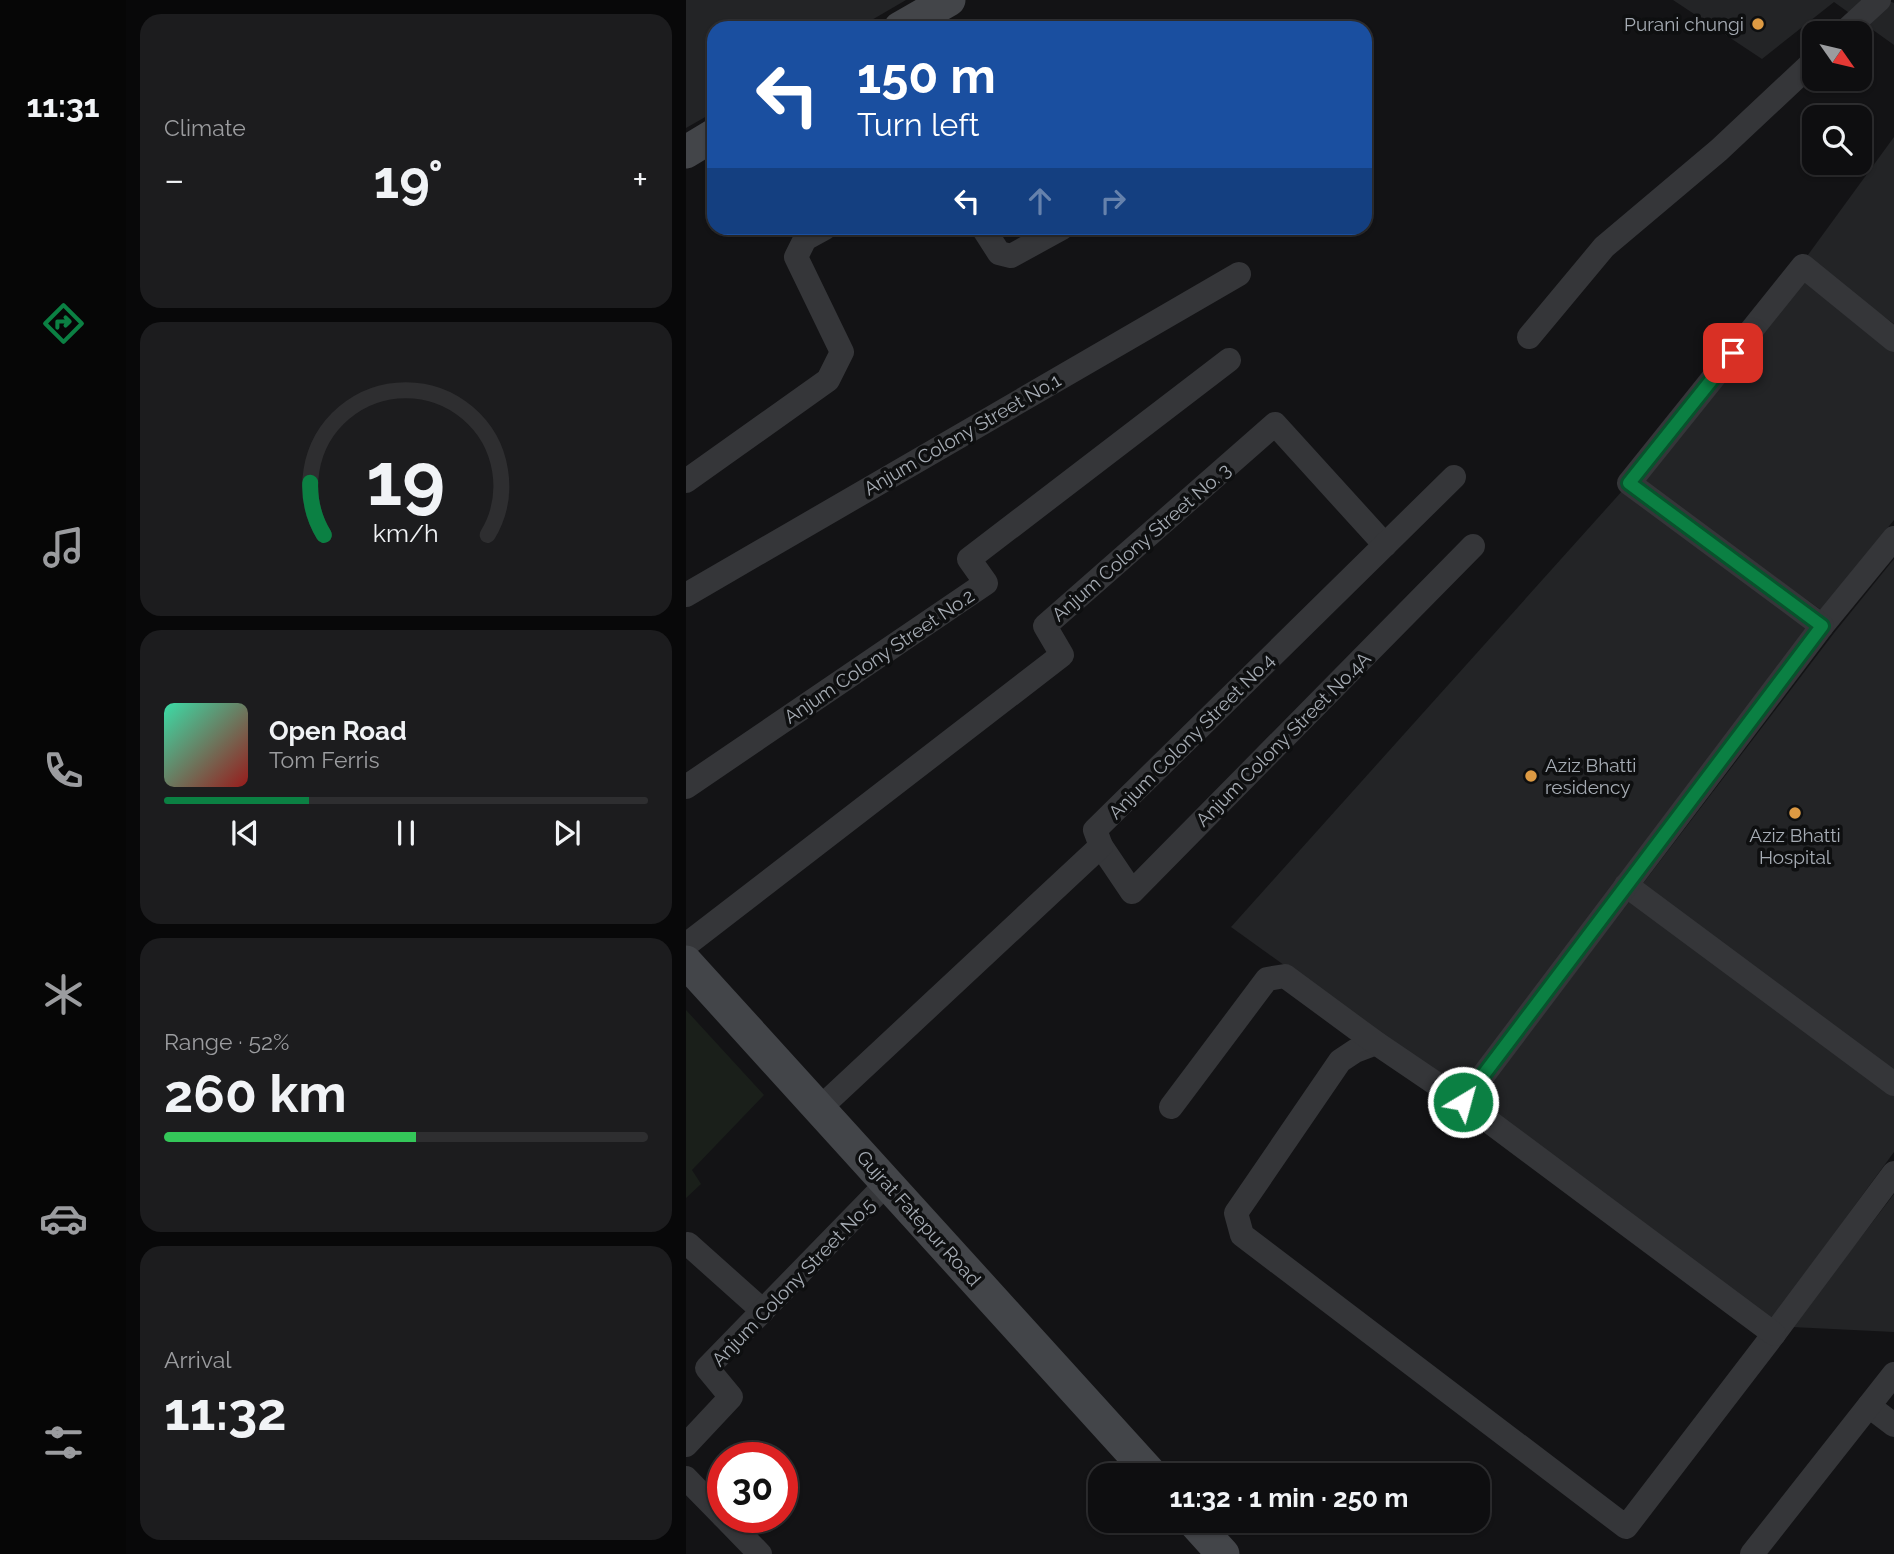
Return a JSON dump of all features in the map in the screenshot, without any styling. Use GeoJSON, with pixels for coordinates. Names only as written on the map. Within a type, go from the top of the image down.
{"type":"FeatureCollection","features":[{"type":"Feature","properties":{"kind":"main road"},"geometry":{"type":"LineString","coordinates":[[912,21],[949,0]]}},
{"type":"Feature","properties":{"kind":"main road"},"geometry":{"type":"LineString","coordinates":[[686,152],[707,139]]}},
{"type":"Feature","properties":{"kind":"main road","name":"Gujrat Fatepur Road"},"geometry":{"type":"LineString","coordinates":[[686,962],[1141,1463]]}},
{"type":"Feature","properties":{"kind":"main road"},"geometry":{"type":"LineString","coordinates":[[1204,1533],[1223,1554]]}},
{"type":"Feature","properties":{"kind":"street"},"geometry":{"type":"LineString","coordinates":[[1856,21],[1879,0]]}},
{"type":"Feature","properties":{"kind":"street"},"geometry":{"type":"LineString","coordinates":[[1529,337],[1604,247],[1719,150],[1802,72]]}},
{"type":"Feature","properties":{"kind":"street"},"geometry":{"type":"LineString","coordinates":[[686,481],[828,380],[835,369],[842,352],[796,257],[805,239],[812,235]]}},
{"type":"Feature","properties":{"kind":"street"},"geometry":{"type":"LineString","coordinates":[[988,235],[999,253],[1011,256],[1049,235]]}},
{"type":"Feature","properties":{"kind":"street"},"geometry":{"type":"LineString","coordinates":[[1822,626],[1629,483],[1803,266],[1894,340]]}},
{"type":"Feature","properties":{"kind":"street","name":"Anjum Colony Street No,1"},"geometry":{"type":"LineString","coordinates":[[686,595],[1239,274]]}},
{"type":"Feature","properties":{"kind":"street","name":"Anjum Colony Street No.2"},"geometry":{"type":"LineString","coordinates":[[686,787],[986,583],[970,558],[1229,360]]}},
{"type":"Feature","properties":{"kind":"street","name":"Anjum Colony Street No. 3"},"geometry":{"type":"LineString","coordinates":[[686,945],[1062,655],[1045,626],[1275,424],[1385,545]]}},
{"type":"Feature","properties":{"kind":"street","name":"Anjum Colony Street No.4"},"geometry":{"type":"LineString","coordinates":[[819,1109],[1101,846],[1095,830],[1454,477]]}},
{"type":"Feature","properties":{"kind":"street"},"geometry":{"type":"LineString","coordinates":[[1463,1102],[1822,626],[1894,538]]}},
{"type":"Feature","properties":{"kind":"street","name":"Anjum Colony Street No.4A"},"geometry":{"type":"LineString","coordinates":[[1101,846],[1132,892],[1473,546]]}},
{"type":"Feature","properties":{"kind":"street"},"geometry":{"type":"LineString","coordinates":[[1626,885],[1894,1084]]}},
{"type":"Feature","properties":{"kind":"street"},"geometry":{"type":"LineString","coordinates":[[1171,1107],[1267,979],[1285,976],[1376,1043],[1463,1102],[1774,1334]]}},
{"type":"Feature","properties":{"kind":"street"},"geometry":{"type":"LineString","coordinates":[[1376,1043],[1339,1061],[1236,1213],[1242,1235],[1626,1527],[1894,1173]]}},
{"type":"Feature","properties":{"kind":"street","name":"Anjum Colony Street No.5"},"geometry":{"type":"LineString","coordinates":[[686,1445],[731,1397],[707,1368],[887,1183]]}},
{"type":"Feature","properties":{"kind":"street"},"geometry":{"type":"LineString","coordinates":[[688,1244],[763,1311]]}},
{"type":"Feature","properties":{"kind":"street"},"geometry":{"type":"LineString","coordinates":[[1752,1554],[1894,1374]]}},
{"type":"Feature","properties":{"kind":"street"},"geometry":{"type":"LineString","coordinates":[[1869,1406],[1894,1425]]}},
{"type":"Feature","properties":{"kind":"street"},"geometry":{"type":"LineString","coordinates":[[686,1478],[707,1499]]}},
{"type":"Feature","properties":{"kind":"street"},"geometry":{"type":"LineString","coordinates":[[740,1533],[760,1554]]}},
{"type":"Feature","properties":{"kind":"shaded area"},"geometry":{"type":"Polygon","coordinates":[[[686,1010],[764,1095],[692,1170],[701,1184],[686,1198],[686,1010]]]}},
{"type":"Feature","properties":{"kind":"building"},"geometry":{"type":"Polygon","coordinates":[[[686,0],[906,0],[870,21],[707,21],[707,116],[686,128],[686,0]]]}},
{"type":"Feature","properties":{"kind":"building","name":"Purani chungi"},"geometry":{"type":"Polygon","coordinates":[[[1673,0],[1887,0],[1894,3],[1894,45],[1872,29],[1872,21],[1861,21],[1834,2],[1810,21],[1802,21],[1802,27],[1762,59],[1673,0]]]}},
{"type":"Feature","properties":{"kind":"building"},"geometry":{"type":"Polygon","coordinates":[[[1894,137],[1894,324],[1805,259],[1866,175],[1872,175],[1872,167],[1894,137]]]}},
{"type":"Feature","properties":{"kind":"building"},"geometry":{"type":"Polygon","coordinates":[[[1806,279],[1894,344],[1894,520],[1821,610],[1641,481],[1806,279]]]}},
{"type":"Feature","properties":{"kind":"building","name":"Aziz Bhatti residency"},"geometry":{"type":"Polygon","coordinates":[[[1623,490],[1808,626],[1461,1087],[1362,1021],[1231,927],[1623,490]]]}},
{"type":"Feature","properties":{"kind":"building","name":"Aziz Bhatti Hospital"},"geometry":{"type":"Polygon","coordinates":[[[1894,559],[1894,1152],[1771,1320],[1477,1101],[1834,633],[1894,559]]]}},
{"type":"Feature","properties":{"kind":"building"},"geometry":{"type":"Polygon","coordinates":[[[1894,1194],[1894,1332],[1792,1327],[1894,1194]]]}},
{"type":"Feature","properties":{"kind":"place","name":"Purani chungi"},"geometry":{"type":"Point","coordinates":[1758,24]}},
{"type":"Feature","properties":{"kind":"place","name":"Aziz Bhatti residency"},"geometry":{"type":"Point","coordinates":[1531,776]}},
{"type":"Feature","properties":{"kind":"place","name":"Aziz Bhatti Hospital"},"geometry":{"type":"Point","coordinates":[1795,813]}},
{"type":"Feature","properties":{"kind":"route"},"geometry":{"type":"LineString","coordinates":[[1463,1102],[1822,626],[1629,483],[1733,353]]}}]}
